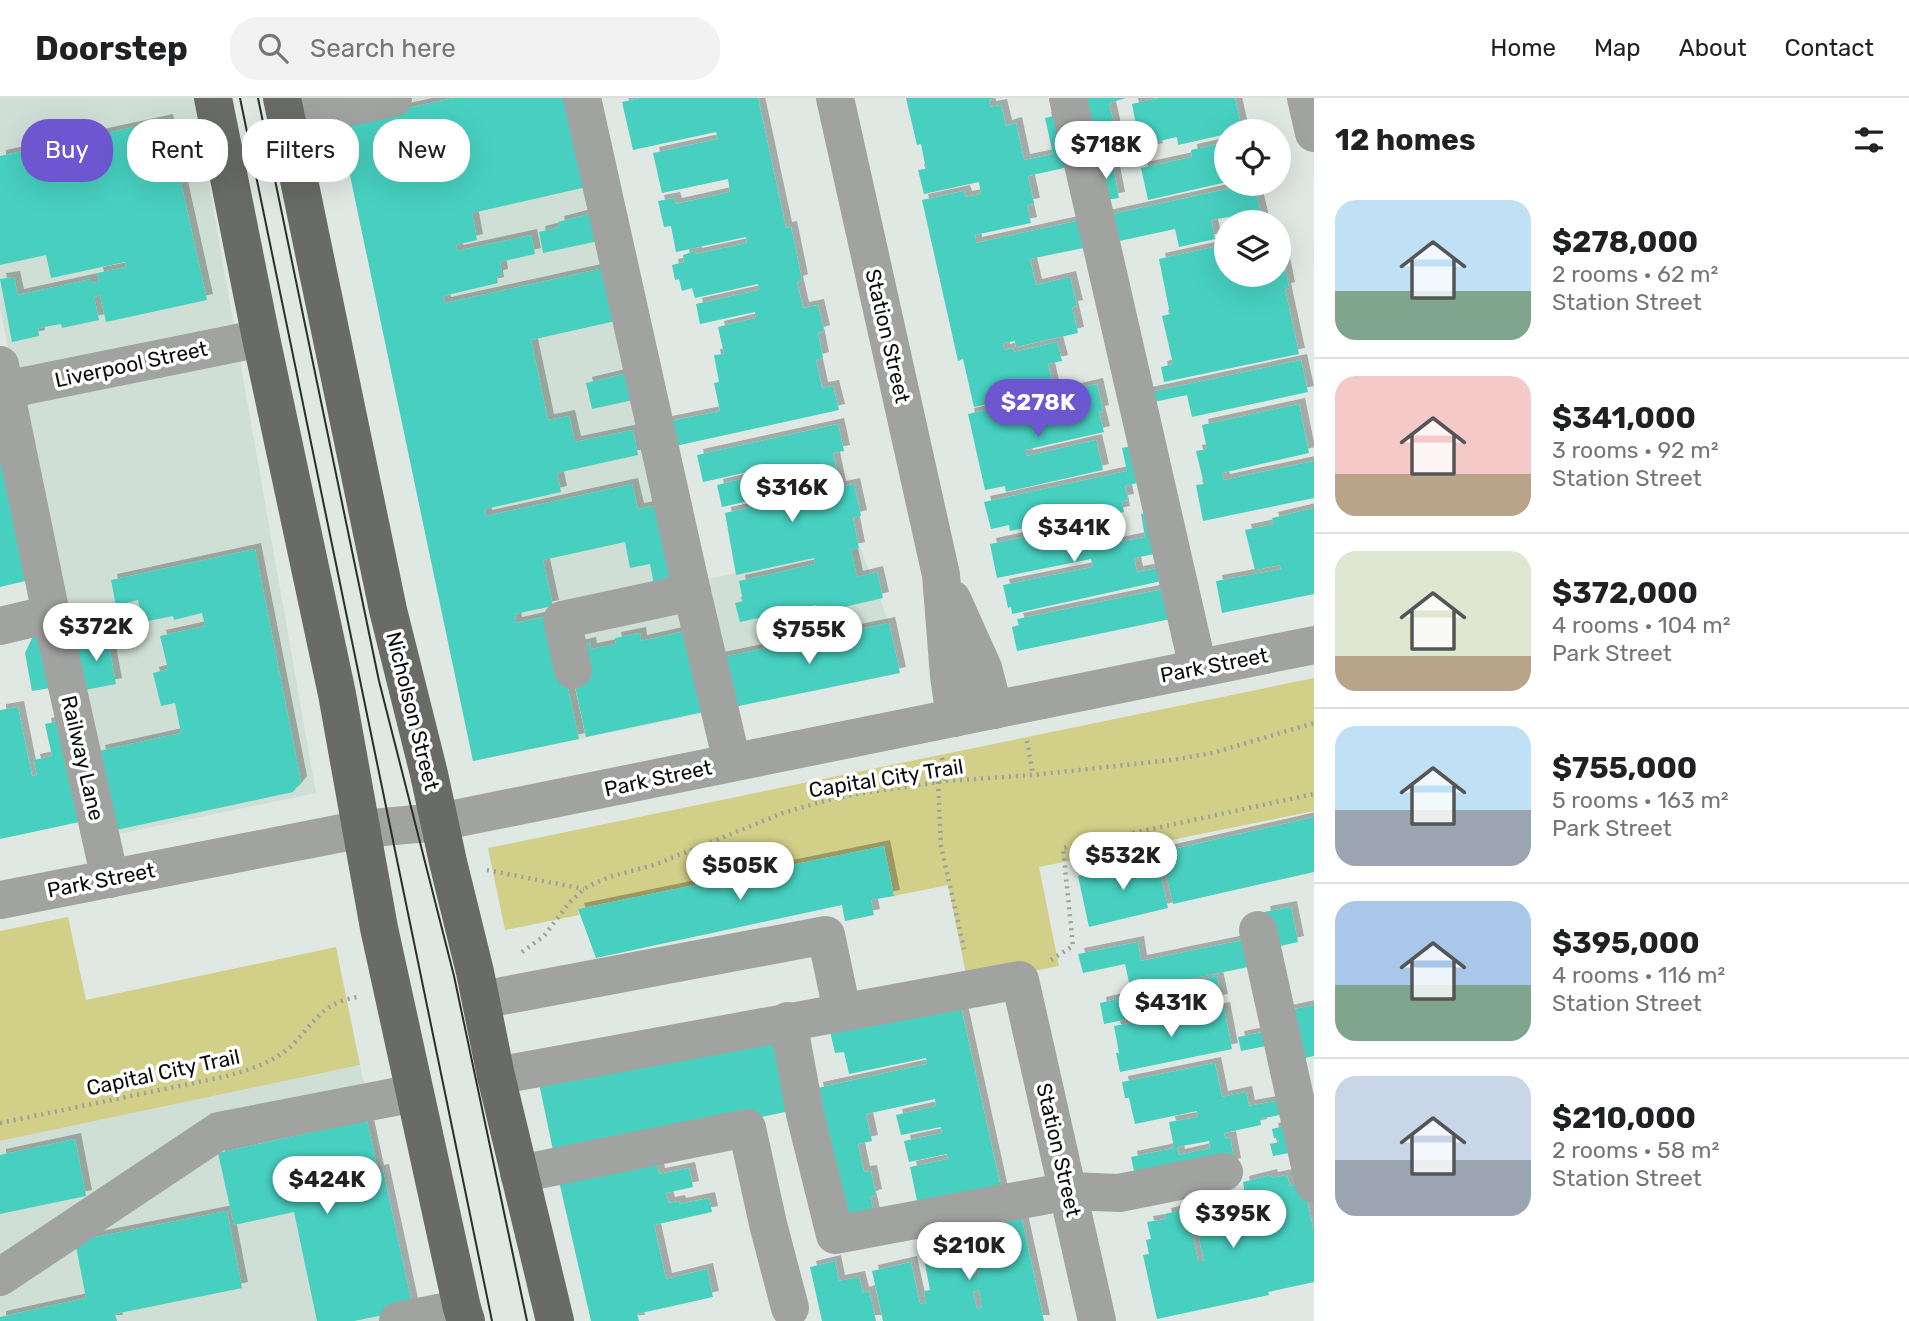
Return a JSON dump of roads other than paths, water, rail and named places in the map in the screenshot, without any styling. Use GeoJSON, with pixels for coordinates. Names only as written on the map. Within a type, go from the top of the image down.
{"type":"FeatureCollection","features":[{"type":"Feature","properties":{"kind":"main road"},"geometry":{"type":"LineString","coordinates":[[213,98],[337,694],[379,928],[464,1315]]}},
{"type":"Feature","properties":{"kind":"main road","name":"Nicholson Street"},"geometry":{"type":"LineString","coordinates":[[285,109],[388,610],[429,774],[496,1076],[555,1321]]}},
{"type":"Feature","properties":{"kind":"street"},"geometry":{"type":"LineString","coordinates":[[285,109],[393,98]]}},
{"type":"Feature","properties":{"kind":"street"},"geometry":{"type":"LineString","coordinates":[[582,98],[732,762]]}},
{"type":"Feature","properties":{"kind":"street","name":"Station Street"},"geometry":{"type":"LineString","coordinates":[[835,98],[941,575],[955,718]]}},
{"type":"Feature","properties":{"kind":"street"},"geometry":{"type":"LineString","coordinates":[[1068,98],[1198,668]]}},
{"type":"Feature","properties":{"kind":"street"},"geometry":{"type":"LineString","coordinates":[[1306,98],[1314,133]]}},
{"type":"Feature","properties":{"kind":"street","name":"Liverpool Street"},"geometry":{"type":"LineString","coordinates":[[2,382],[261,338]]}},
{"type":"Feature","properties":{"kind":"street","name":"Railway Lane"},"geometry":{"type":"LineString","coordinates":[[2,382],[110,878]]}},
{"type":"Feature","properties":{"kind":"street","name":"Station Street"},"geometry":{"type":"LineString","coordinates":[[941,575],[983,668],[993,710]]}},
{"type":"Feature","properties":{"kind":"street"},"geometry":{"type":"LineString","coordinates":[[573,670],[562,620],[692,592]]}},
{"type":"Feature","properties":{"kind":"street"},"geometry":{"type":"LineString","coordinates":[[0,626],[51,614]]}},
{"type":"Feature","properties":{"kind":"street","name":"Park Street"},"geometry":{"type":"LineString","coordinates":[[0,900],[361,829],[439,822],[1314,645]]}},
{"type":"Feature","properties":{"kind":"street"},"geometry":{"type":"LineString","coordinates":[[1258,930],[1314,1184]]}},
{"type":"Feature","properties":{"kind":"street"},"geometry":{"type":"LineString","coordinates":[[481,1000],[826,935],[842,1011],[496,1076]]}},
{"type":"Feature","properties":{"kind":"street","name":"Station Street"},"geometry":{"type":"LineString","coordinates":[[842,1011],[1020,979],[1097,1321]]}},
{"type":"Feature","properties":{"kind":"street"},"geometry":{"type":"LineString","coordinates":[[788,1021],[806,1114],[835,1235],[1069,1191],[1119,1193],[1224,1172]]}},
{"type":"Feature","properties":{"kind":"street"},"geometry":{"type":"LineString","coordinates":[[0,1277],[219,1131],[415,1093]]}},
{"type":"Feature","properties":{"kind":"street"},"geometry":{"type":"LineString","coordinates":[[519,1174],[747,1128],[790,1308]]}},
{"type":"Feature","properties":{"kind":"street"},"geometry":{"type":"LineString","coordinates":[[398,1321],[464,1315]]}},
{"type":"Feature","properties":{"kind":"tram line"},"geometry":{"type":"LineString","coordinates":[[240,98],[492,1321]]}},
{"type":"Feature","properties":{"kind":"tram line"},"geometry":{"type":"LineString","coordinates":[[258,98],[379,681],[454,976],[527,1321]]}}]}
